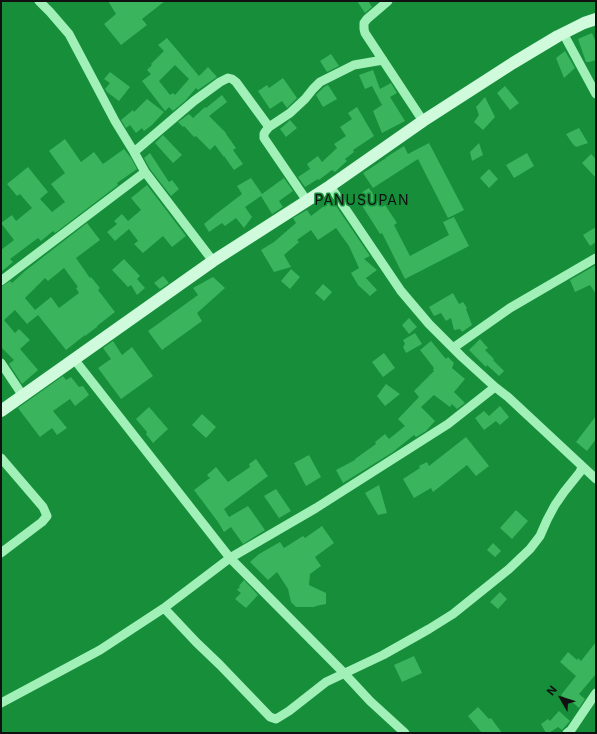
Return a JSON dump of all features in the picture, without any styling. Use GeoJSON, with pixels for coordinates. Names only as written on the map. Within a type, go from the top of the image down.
{"type":"FeatureCollection","features":[{"type":"Feature","properties":{"kind":"street"},"geometry":{"type":"LineString","coordinates":[[39,1],[69,34],[115,121],[145,172],[213,261]]}},
{"type":"Feature","properties":{"kind":"street"},"geometry":{"type":"LineString","coordinates":[[388,1],[364,23],[365,33],[423,121]]}},
{"type":"Feature","properties":{"kind":"street"},"geometry":{"type":"LineString","coordinates":[[1,411],[213,261],[330,186],[423,121],[513,63],[563,33],[584,23],[596,20]]}},
{"type":"Feature","properties":{"kind":"street"},"geometry":{"type":"LineString","coordinates":[[563,33],[596,94]]}},
{"type":"Feature","properties":{"kind":"street"},"geometry":{"type":"LineString","coordinates":[[306,201],[264,138],[265,132],[269,127],[290,113],[320,82],[354,65],[383,60]]}},
{"type":"Feature","properties":{"kind":"street"},"geometry":{"type":"LineString","coordinates":[[134,152],[194,101],[228,78],[236,82],[269,127]]}},
{"type":"Feature","properties":{"kind":"street"},"geometry":{"type":"LineString","coordinates":[[1,281],[145,172]]}},
{"type":"Feature","properties":{"kind":"street"},"geometry":{"type":"LineString","coordinates":[[330,186],[401,291],[429,324],[495,387],[508,397],[596,479]]}},
{"type":"Feature","properties":{"kind":"street"},"geometry":{"type":"LineString","coordinates":[[453,348],[510,308],[596,258]]}},
{"type":"Feature","properties":{"kind":"street"},"geometry":{"type":"LineString","coordinates":[[74,359],[230,558],[370,701],[404,733]]}},
{"type":"Feature","properties":{"kind":"street"},"geometry":{"type":"LineString","coordinates":[[1,362],[23,396]]}},
{"type":"Feature","properties":{"kind":"street"},"geometry":{"type":"LineString","coordinates":[[1,703],[100,650],[164,608],[230,558],[316,508],[441,428],[495,387]]}},
{"type":"Feature","properties":{"kind":"street"},"geometry":{"type":"LineString","coordinates":[[1,458],[43,507],[47,516],[42,522],[1,553]]}},
{"type":"Feature","properties":{"kind":"street"},"geometry":{"type":"LineString","coordinates":[[164,608],[270,717],[276,719],[289,711],[326,682],[429,629],[452,614],[508,569],[530,549],[540,536],[555,505],[580,472],[582,466]]}},
{"type":"Feature","properties":{"kind":"street"},"geometry":{"type":"LineString","coordinates":[[567,733],[596,693]]}},
{"type":"Feature","properties":{"kind":"building"},"geometry":{"type":"Polygon","coordinates":[[[108,1],[165,1],[142,19],[147,25],[121,45],[104,24],[116,14],[108,1]]]}},
{"type":"Feature","properties":{"kind":"building"},"geometry":{"type":"Polygon","coordinates":[[[357,1],[368,1],[372,7],[365,13],[357,1]]]}},
{"type":"Feature","properties":{"kind":"building"},"geometry":{"type":"Polygon","coordinates":[[[592,33],[596,42],[596,60],[586,62],[578,39],[592,33]]]}},
{"type":"Feature","properties":{"kind":"building"},"geometry":{"type":"Polygon","coordinates":[[[167,38],[199,76],[208,67],[217,77],[198,90],[196,88],[185,101],[173,111],[169,107],[165,111],[142,81],[151,74],[147,70],[164,51],[158,45],[167,38]],[[175,65],[159,81],[170,95],[173,93],[175,95],[189,79],[175,65]]]}},
{"type":"Feature","properties":{"kind":"building"},"geometry":{"type":"Polygon","coordinates":[[[565,51],[575,68],[564,78],[556,58],[565,51]]]}},
{"type":"Feature","properties":{"kind":"building"},"geometry":{"type":"Polygon","coordinates":[[[331,54],[339,66],[327,72],[320,61],[331,54]]]}},
{"type":"Feature","properties":{"kind":"building"},"geometry":{"type":"Polygon","coordinates":[[[373,70],[380,89],[391,83],[397,93],[390,97],[405,121],[382,133],[373,111],[382,105],[372,86],[365,89],[359,75],[373,70]]]}},
{"type":"Feature","properties":{"kind":"building"},"geometry":{"type":"Polygon","coordinates":[[[110,72],[130,87],[119,101],[105,89],[110,83],[104,79],[110,72]]]}},
{"type":"Feature","properties":{"kind":"building"},"geometry":{"type":"Polygon","coordinates":[[[283,78],[297,98],[287,108],[282,101],[270,109],[258,91],[267,85],[269,88],[283,78]]]}},
{"type":"Feature","properties":{"kind":"building"},"geometry":{"type":"Polygon","coordinates":[[[328,85],[337,99],[323,107],[316,95],[328,85]]]}},
{"type":"Feature","properties":{"kind":"building"},"geometry":{"type":"Polygon","coordinates":[[[505,86],[519,103],[510,110],[497,93],[505,86]]]}},
{"type":"Feature","properties":{"kind":"building"},"geometry":{"type":"Polygon","coordinates":[[[222,95],[227,102],[209,116],[226,133],[236,148],[233,150],[243,164],[234,170],[215,145],[210,150],[196,136],[194,137],[178,122],[189,114],[193,118],[222,95]]]}},
{"type":"Feature","properties":{"kind":"building"},"geometry":{"type":"Polygon","coordinates":[[[485,97],[495,117],[483,130],[474,122],[479,115],[476,107],[485,97]]]}},
{"type":"Feature","properties":{"kind":"building"},"geometry":{"type":"Polygon","coordinates":[[[147,99],[164,112],[144,131],[142,128],[136,133],[130,125],[126,128],[121,120],[133,110],[134,112],[147,99]]]}},
{"type":"Feature","properties":{"kind":"building"},"geometry":{"type":"Polygon","coordinates":[[[357,107],[374,136],[353,150],[354,152],[345,159],[347,161],[335,172],[332,170],[319,180],[318,179],[305,187],[298,177],[310,169],[307,164],[318,156],[322,162],[337,148],[334,144],[346,136],[340,127],[352,119],[348,113],[357,107]]]}},
{"type":"Feature","properties":{"kind":"building"},"geometry":{"type":"Polygon","coordinates":[[[290,120],[297,128],[286,137],[280,129],[290,120]]]}},
{"type":"Feature","properties":{"kind":"building"},"geometry":{"type":"Polygon","coordinates":[[[579,128],[588,143],[576,147],[566,134],[579,128]]]}},
{"type":"Feature","properties":{"kind":"building"},"geometry":{"type":"Polygon","coordinates":[[[163,135],[182,155],[173,163],[155,143],[163,135]]]}},
{"type":"Feature","properties":{"kind":"building"},"geometry":{"type":"Polygon","coordinates":[[[65,139],[81,162],[94,152],[103,164],[124,149],[137,169],[117,183],[118,185],[55,233],[53,231],[41,241],[38,238],[10,259],[13,262],[1,272],[1,250],[14,240],[1,223],[12,215],[16,221],[32,208],[20,194],[17,196],[7,184],[28,167],[48,192],[40,199],[52,212],[65,202],[51,184],[65,173],[49,151],[65,139]]]}},
{"type":"Feature","properties":{"kind":"building"},"geometry":{"type":"Polygon","coordinates":[[[429,143],[464,210],[448,218],[418,159],[373,188],[363,173],[404,146],[408,154],[429,143]]]}},
{"type":"Feature","properties":{"kind":"building"},"geometry":{"type":"Polygon","coordinates":[[[479,143],[483,155],[472,161],[470,152],[479,143]]]}},
{"type":"Feature","properties":{"kind":"building"},"geometry":{"type":"Polygon","coordinates":[[[150,153],[169,182],[172,180],[179,189],[171,196],[150,169],[144,158],[150,153]]]}},
{"type":"Feature","properties":{"kind":"building"},"geometry":{"type":"Polygon","coordinates":[[[527,153],[534,166],[514,178],[506,165],[527,153]]]}},
{"type":"Feature","properties":{"kind":"building"},"geometry":{"type":"Polygon","coordinates":[[[591,154],[596,159],[596,178],[582,163],[591,154]]]}},
{"type":"Feature","properties":{"kind":"building"},"geometry":{"type":"Polygon","coordinates":[[[489,169],[498,179],[489,188],[480,178],[489,169]]]}},
{"type":"Feature","properties":{"kind":"building"},"geometry":{"type":"Polygon","coordinates":[[[251,178],[262,194],[284,178],[293,191],[279,201],[283,207],[272,214],[261,196],[245,207],[252,217],[244,228],[236,218],[225,226],[222,223],[209,232],[204,224],[242,194],[237,186],[251,178]]]}},
{"type":"Feature","properties":{"kind":"building"},"geometry":{"type":"Polygon","coordinates":[[[147,185],[186,236],[172,247],[163,236],[143,253],[134,244],[138,241],[129,229],[115,241],[107,232],[117,224],[114,221],[122,214],[128,221],[141,210],[131,198],[147,185]]]}},
{"type":"Feature","properties":{"kind":"building"},"geometry":{"type":"Polygon","coordinates":[[[369,188],[382,207],[385,205],[397,223],[394,225],[410,256],[449,235],[443,222],[454,217],[469,246],[405,279],[382,233],[380,234],[356,196],[369,188]]]}},
{"type":"Feature","properties":{"kind":"building"},"geometry":{"type":"Polygon","coordinates":[[[332,200],[370,256],[364,259],[377,270],[366,278],[377,290],[370,296],[358,285],[351,273],[359,268],[349,246],[336,228],[318,240],[311,230],[297,240],[299,242],[284,255],[291,267],[274,272],[261,250],[274,242],[296,223],[293,218],[307,210],[311,216],[332,200]]]}},
{"type":"Feature","properties":{"kind":"building"},"geometry":{"type":"Polygon","coordinates":[[[87,223],[100,240],[76,258],[90,278],[91,277],[100,288],[98,290],[115,312],[66,350],[38,315],[27,324],[15,310],[4,320],[15,333],[19,329],[30,340],[20,349],[38,370],[22,384],[9,364],[14,360],[1,347],[1,287],[10,281],[12,283],[25,271],[87,223]],[[64,268],[48,281],[45,278],[25,298],[35,310],[51,297],[59,308],[79,293],[76,288],[78,287],[64,268]]]}},
{"type":"Feature","properties":{"kind":"building"},"geometry":{"type":"Polygon","coordinates":[[[596,227],[596,242],[590,246],[583,235],[596,227]]]}},
{"type":"Feature","properties":{"kind":"building"},"geometry":{"type":"Polygon","coordinates":[[[124,259],[140,276],[137,279],[145,288],[137,295],[131,285],[128,287],[112,270],[124,259]]]}},
{"type":"Feature","properties":{"kind":"building"},"geometry":{"type":"Polygon","coordinates":[[[596,265],[596,294],[590,285],[575,292],[570,280],[596,265]]]}},
{"type":"Feature","properties":{"kind":"building"},"geometry":{"type":"Polygon","coordinates":[[[291,269],[300,277],[290,289],[281,281],[291,269]]]}},
{"type":"Feature","properties":{"kind":"building"},"geometry":{"type":"Polygon","coordinates":[[[163,276],[169,283],[160,289],[154,283],[163,276]]]}},
{"type":"Feature","properties":{"kind":"building"},"geometry":{"type":"Polygon","coordinates":[[[213,277],[225,288],[197,313],[202,321],[162,350],[148,331],[198,295],[193,288],[213,277]]]}},
{"type":"Feature","properties":{"kind":"building"},"geometry":{"type":"Polygon","coordinates":[[[323,284],[332,292],[324,301],[315,293],[323,284]]]}},
{"type":"Feature","properties":{"kind":"building"},"geometry":{"type":"Polygon","coordinates":[[[453,293],[459,304],[463,302],[467,308],[466,309],[472,325],[462,332],[460,329],[454,330],[451,318],[446,321],[441,313],[434,316],[429,307],[453,293]]]}},
{"type":"Feature","properties":{"kind":"building"},"geometry":{"type":"Polygon","coordinates":[[[409,318],[417,327],[409,334],[402,325],[409,318]]]}},
{"type":"Feature","properties":{"kind":"building"},"geometry":{"type":"Polygon","coordinates":[[[415,333],[422,344],[406,353],[403,347],[405,344],[403,340],[415,333]]]}},
{"type":"Feature","properties":{"kind":"building"},"geometry":{"type":"Polygon","coordinates":[[[480,339],[488,348],[485,350],[504,371],[499,376],[487,365],[486,367],[469,350],[480,339]]]}},
{"type":"Feature","properties":{"kind":"building"},"geometry":{"type":"Polygon","coordinates":[[[113,341],[122,355],[132,347],[153,376],[121,399],[98,368],[111,359],[103,348],[113,341]]]}},
{"type":"Feature","properties":{"kind":"building"},"geometry":{"type":"Polygon","coordinates":[[[431,341],[446,359],[448,357],[454,363],[452,368],[465,379],[454,392],[465,403],[457,409],[452,404],[450,407],[434,395],[421,407],[435,421],[426,431],[416,437],[414,435],[393,452],[343,483],[336,470],[355,460],[376,444],[375,442],[385,434],[389,439],[405,426],[398,419],[419,397],[414,391],[434,371],[434,368],[420,350],[431,341]]]}},
{"type":"Feature","properties":{"kind":"building"},"geometry":{"type":"Polygon","coordinates":[[[384,353],[395,368],[383,377],[372,362],[384,353]]]}},
{"type":"Feature","properties":{"kind":"building"},"geometry":{"type":"Polygon","coordinates":[[[63,376],[66,380],[71,377],[79,387],[83,386],[89,395],[75,406],[70,399],[53,411],[67,428],[57,435],[52,428],[40,437],[18,408],[63,376]]]}},
{"type":"Feature","properties":{"kind":"building"},"geometry":{"type":"Polygon","coordinates":[[[386,384],[400,394],[385,406],[377,396],[386,384]]]}},
{"type":"Feature","properties":{"kind":"building"},"geometry":{"type":"Polygon","coordinates":[[[500,406],[509,417],[500,425],[496,421],[484,430],[475,418],[484,411],[489,416],[500,406]]]}},
{"type":"Feature","properties":{"kind":"building"},"geometry":{"type":"Polygon","coordinates":[[[149,407],[168,429],[153,443],[146,434],[147,432],[136,419],[149,407]]]}},
{"type":"Feature","properties":{"kind":"building"},"geometry":{"type":"Polygon","coordinates":[[[202,414],[216,427],[206,438],[192,425],[202,414]]]}},
{"type":"Feature","properties":{"kind":"building"},"geometry":{"type":"Polygon","coordinates":[[[596,416],[596,439],[587,451],[576,442],[596,416]]]}},
{"type":"Feature","properties":{"kind":"building"},"geometry":{"type":"Polygon","coordinates":[[[466,437],[489,466],[476,476],[467,465],[433,492],[431,488],[414,498],[403,479],[420,468],[419,466],[427,462],[429,466],[466,437]]]}},
{"type":"Feature","properties":{"kind":"building"},"geometry":{"type":"Polygon","coordinates":[[[309,455],[321,477],[306,486],[294,463],[309,455]]]}},
{"type":"Feature","properties":{"kind":"building"},"geometry":{"type":"Polygon","coordinates":[[[256,459],[268,476],[224,509],[229,517],[248,506],[265,530],[243,544],[231,527],[224,532],[194,490],[210,478],[207,475],[216,467],[228,482],[250,467],[249,464],[256,459]]]}},
{"type":"Feature","properties":{"kind":"building"},"geometry":{"type":"Polygon","coordinates":[[[379,485],[387,513],[378,515],[365,493],[379,485]]]}},
{"type":"Feature","properties":{"kind":"building"},"geometry":{"type":"Polygon","coordinates":[[[276,489],[291,511],[279,518],[264,496],[276,489]]]}},
{"type":"Feature","properties":{"kind":"building"},"geometry":{"type":"Polygon","coordinates":[[[516,510],[528,521],[512,539],[500,528],[516,510]]]}},
{"type":"Feature","properties":{"kind":"building"},"geometry":{"type":"Polygon","coordinates":[[[322,526],[334,543],[315,557],[321,566],[310,574],[309,585],[326,593],[326,604],[314,607],[296,607],[291,602],[288,589],[277,572],[268,580],[250,562],[259,554],[280,542],[284,548],[303,536],[305,538],[322,526]]]}},
{"type":"Feature","properties":{"kind":"building"},"geometry":{"type":"Polygon","coordinates":[[[493,543],[501,551],[495,557],[487,550],[493,543]]]}},
{"type":"Feature","properties":{"kind":"building"},"geometry":{"type":"Polygon","coordinates":[[[244,580],[258,595],[246,608],[235,599],[241,593],[237,590],[244,580]]]}},
{"type":"Feature","properties":{"kind":"building"},"geometry":{"type":"Polygon","coordinates":[[[500,592],[507,599],[498,609],[490,602],[500,592]]]}},
{"type":"Feature","properties":{"kind":"building"},"geometry":{"type":"Polygon","coordinates":[[[596,642],[596,674],[579,694],[585,699],[579,708],[570,700],[569,701],[561,695],[576,676],[560,662],[568,652],[577,660],[578,658],[581,661],[596,642]]]}},
{"type":"Feature","properties":{"kind":"building"},"geometry":{"type":"Polygon","coordinates":[[[414,656],[422,673],[402,682],[394,665],[414,656]]]}},
{"type":"Feature","properties":{"kind":"building"},"geometry":{"type":"Polygon","coordinates":[[[478,707],[489,719],[491,718],[502,733],[482,733],[468,716],[478,707]]]}},
{"type":"Feature","properties":{"kind":"building"},"geometry":{"type":"Polygon","coordinates":[[[559,711],[570,721],[562,730],[558,727],[549,733],[546,733],[541,724],[548,719],[550,721],[559,711]]]}},
{"type":"Feature","properties":{"kind":"district","name":"PANUSUPAN"},"geometry":{"type":"Point","coordinates":[362,201]}}]}
